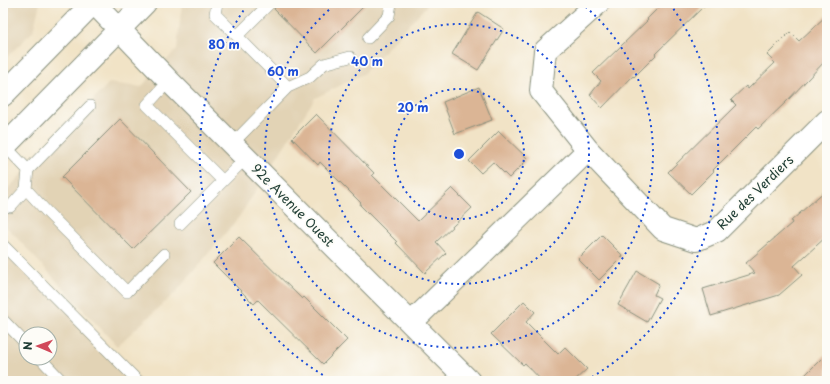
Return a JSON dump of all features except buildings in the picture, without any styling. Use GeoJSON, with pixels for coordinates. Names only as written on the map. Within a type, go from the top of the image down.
{"type":"FeatureCollection","features":[{"type":"Feature","properties":{"kind":"street","name":"92e Avenue Ouest"},"geometry":{"type":"LineString","coordinates":[[94,3],[169,81],[469,381]]}},
{"type":"Feature","properties":{"kind":"street"},"geometry":{"type":"LineString","coordinates":[[3,95],[94,3]]}},
{"type":"Feature","properties":{"kind":"street"},"geometry":{"type":"LineString","coordinates":[[4,147],[145,3]]}},
{"type":"Feature","properties":{"kind":"street","name":"Rue des Verdiers"},"geometry":{"type":"LineString","coordinates":[[598,3],[545,51],[541,92],[588,150],[663,229],[696,240],[717,231],[827,121]]}},
{"type":"Feature","properties":{"kind":"street"},"geometry":{"type":"LineString","coordinates":[[411,323],[588,150]]}},
{"type":"Feature","properties":{"kind":"lane"},"geometry":{"type":"LineString","coordinates":[[216,3],[215,14],[288,87]]}},
{"type":"Feature","properties":{"kind":"lane"},"geometry":{"type":"LineString","coordinates":[[237,36],[270,3]]}},
{"type":"Feature","properties":{"kind":"lane"},"geometry":{"type":"LineString","coordinates":[[368,38],[389,16],[391,3]]}},
{"type":"Feature","properties":{"kind":"lane"},"geometry":{"type":"LineString","coordinates":[[180,224],[223,181],[239,151],[288,87],[310,77],[324,64],[350,57]]}},
{"type":"Feature","properties":{"kind":"lane"},"geometry":{"type":"LineString","coordinates":[[169,81],[147,105],[223,181]]}},
{"type":"Feature","properties":{"kind":"lane"},"geometry":{"type":"LineString","coordinates":[[10,206],[26,189],[28,170],[90,106]]}},
{"type":"Feature","properties":{"kind":"lane"},"geometry":{"type":"LineString","coordinates":[[4,147],[28,170]]}},
{"type":"Feature","properties":{"kind":"lane"},"geometry":{"type":"LineString","coordinates":[[26,189],[127,292],[164,254]]}},
{"type":"Feature","properties":{"kind":"lane"},"geometry":{"type":"LineString","coordinates":[[3,245],[138,381]]}},
{"type":"Feature","properties":{"kind":"lane"},"geometry":{"type":"LineString","coordinates":[[3,320],[18,336]]}},
{"type":"Feature","properties":{"kind":"lane"},"geometry":{"type":"LineString","coordinates":[[48,366],[62,381]]}},
{"type":"Feature","properties":{"kind":"path"},"geometry":{"type":"LineString","coordinates":[[3,15],[7,3]]}},
{"type":"Feature","properties":{"kind":"shaded area"},"geometry":{"type":"Polygon","coordinates":[[[3,3],[40,3],[33,31],[3,61],[3,3]]]}},
{"type":"Feature","properties":{"kind":"shaded area"},"geometry":{"type":"Polygon","coordinates":[[[182,3],[429,3],[363,74],[315,98],[239,217],[176,292],[117,346],[3,223],[3,194],[109,83],[141,87],[177,49],[182,3]]]}},
{"type":"Feature","properties":{"kind":"shaded area"},"geometry":{"type":"Polygon","coordinates":[[[3,241],[142,381],[3,381],[3,241]]]}}]}
